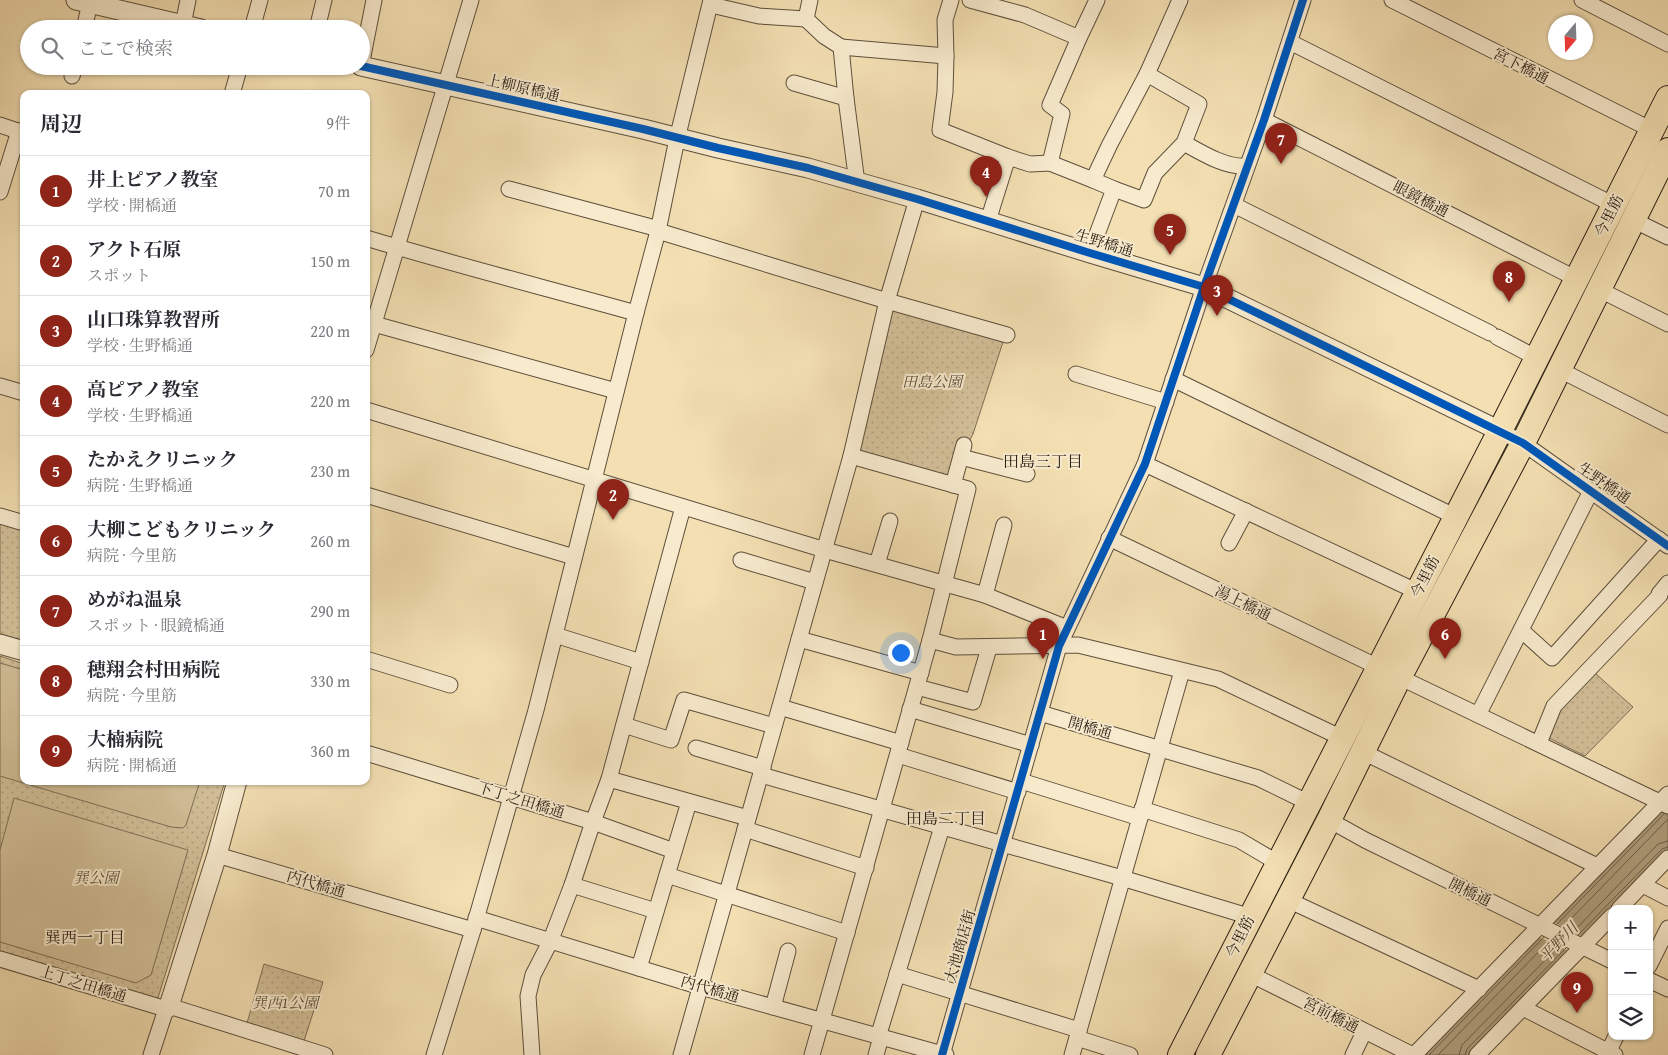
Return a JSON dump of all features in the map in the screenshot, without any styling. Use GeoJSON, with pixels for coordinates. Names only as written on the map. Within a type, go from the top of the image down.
{"type":"FeatureCollection","features":[{"type":"Feature","properties":{"kind":"main road","name":"今里筋"},"geometry":{"type":"LineString","coordinates":[[1180,1055],[1418,592],[1668,98]]}},
{"type":"Feature","properties":{"kind":"main road","name":"今里筋"},"geometry":{"type":"LineString","coordinates":[[1208,1055],[1329,820],[1399,678],[1523,443],[1668,150]]}},
{"type":"Feature","properties":{"kind":"street"},"geometry":{"type":"LineString","coordinates":[[188,0],[191,20]]}},
{"type":"Feature","properties":{"kind":"street"},"geometry":{"type":"LineString","coordinates":[[254,20],[260,0]]}},
{"type":"Feature","properties":{"kind":"street"},"geometry":{"type":"LineString","coordinates":[[319,20],[324,0]]}},
{"type":"Feature","properties":{"kind":"street"},"geometry":{"type":"LineString","coordinates":[[370,20],[374,0]]}},
{"type":"Feature","properties":{"kind":"street"},"geometry":{"type":"LineString","coordinates":[[370,337],[471,0]]}},
{"type":"Feature","properties":{"kind":"street"},"geometry":{"type":"LineString","coordinates":[[806,19],[810,0]]}},
{"type":"Feature","properties":{"kind":"street"},"geometry":{"type":"LineString","coordinates":[[951,0],[945,20],[946,56],[940,130],[1008,157],[1030,164],[1050,163],[1144,200],[1155,173],[1184,143],[1200,104],[1147,74]]}},
{"type":"Feature","properties":{"kind":"street"},"geometry":{"type":"LineString","coordinates":[[970,0],[1025,15],[1079,38]]}},
{"type":"Feature","properties":{"kind":"street"},"geometry":{"type":"LineString","coordinates":[[1050,163],[1062,114],[1050,105],[1097,0]]}},
{"type":"Feature","properties":{"kind":"street"},"geometry":{"type":"LineString","coordinates":[[1093,180],[1147,74],[1180,0]]}},
{"type":"Feature","properties":{"kind":"street","name":"大池商店街"},"geometry":{"type":"LineString","coordinates":[[944,1055],[1059,646],[1145,464],[1204,287],[1264,120],[1303,0]]}},
{"type":"Feature","properties":{"kind":"street","name":"宮下橋通"},"geometry":{"type":"LineString","coordinates":[[1392,0],[1652,130]]}},
{"type":"Feature","properties":{"kind":"street"},"geometry":{"type":"LineString","coordinates":[[1582,0],[1668,44]]}},
{"type":"Feature","properties":{"kind":"street"},"geometry":{"type":"LineString","coordinates":[[84,20],[83,2],[161,20]]}},
{"type":"Feature","properties":{"kind":"street"},"geometry":{"type":"LineString","coordinates":[[434,1055],[512,797],[555,635],[636,313],[659,230],[677,139],[711,2],[759,16],[806,19],[824,36],[841,47],[946,56]]}},
{"type":"Feature","properties":{"kind":"street"},"geometry":{"type":"LineString","coordinates":[[1290,42],[1614,205]]}},
{"type":"Feature","properties":{"kind":"street"},"geometry":{"type":"LineString","coordinates":[[841,47],[857,183]]}},
{"type":"Feature","properties":{"kind":"street","name":"上柳原橋通"},"geometry":{"type":"LineString","coordinates":[[370,68],[642,129],[677,139]]}},
{"type":"Feature","properties":{"kind":"street"},"geometry":{"type":"LineString","coordinates":[[233,90],[237,75]]}},
{"type":"Feature","properties":{"kind":"street"},"geometry":{"type":"LineString","coordinates":[[794,83],[846,98]]}},
{"type":"Feature","properties":{"kind":"street","name":"眼鏡橋通"},"geometry":{"type":"LineString","coordinates":[[1264,120],[1577,279]]}},
{"type":"Feature","properties":{"kind":"street"},"geometry":{"type":"LineString","coordinates":[[0,126],[20,132]]}},
{"type":"Feature","properties":{"kind":"street"},"geometry":{"type":"LineString","coordinates":[[0,192],[20,135]]}},
{"type":"Feature","properties":{"kind":"street","name":"生野橋通"},"geometry":{"type":"LineString","coordinates":[[677,139],[808,168],[917,199],[1204,287],[1523,443],[1663,543]]}},
{"type":"Feature","properties":{"kind":"street"},"geometry":{"type":"LineString","coordinates":[[1184,143],[1210,156],[1239,167],[1247,166]]}},
{"type":"Feature","properties":{"kind":"street"},"geometry":{"type":"LineString","coordinates":[[988,222],[1008,157]]}},
{"type":"Feature","properties":{"kind":"street"},"geometry":{"type":"LineString","coordinates":[[509,189],[659,230],[887,301],[1007,335]]}},
{"type":"Feature","properties":{"kind":"street"},"geometry":{"type":"LineString","coordinates":[[1090,253],[1114,189]]}},
{"type":"Feature","properties":{"kind":"street"},"geometry":{"type":"LineString","coordinates":[[681,1055],[851,456],[887,301],[917,199]]}},
{"type":"Feature","properties":{"kind":"street"},"geometry":{"type":"LineString","coordinates":[[1234,205],[1537,358]]}},
{"type":"Feature","properties":{"kind":"street"},"geometry":{"type":"LineString","coordinates":[[1634,220],[1668,237]]}},
{"type":"Feature","properties":{"kind":"street"},"geometry":{"type":"LineString","coordinates":[[370,239],[636,313]]}},
{"type":"Feature","properties":{"kind":"street"},"geometry":{"type":"LineString","coordinates":[[1598,289],[1668,324]]}},
{"type":"Feature","properties":{"kind":"street"},"geometry":{"type":"LineString","coordinates":[[374,324],[616,391]]}},
{"type":"Feature","properties":{"kind":"street"},"geometry":{"type":"LineString","coordinates":[[1558,369],[1668,425]]}},
{"type":"Feature","properties":{"kind":"street"},"geometry":{"type":"LineString","coordinates":[[1076,374],[1166,402]]}},
{"type":"Feature","properties":{"kind":"street"},"geometry":{"type":"LineString","coordinates":[[1173,379],[1456,517]]}},
{"type":"Feature","properties":{"kind":"street"},"geometry":{"type":"LineString","coordinates":[[0,386],[20,392]]}},
{"type":"Feature","properties":{"kind":"street"},"geometry":{"type":"LineString","coordinates":[[370,411],[825,550],[985,595],[1067,628]]}},
{"type":"Feature","properties":{"kind":"street"},"geometry":{"type":"LineString","coordinates":[[953,485],[962,451],[1026,474]]}},
{"type":"Feature","properties":{"kind":"street"},"geometry":{"type":"LineString","coordinates":[[812,1055],[900,749],[968,489],[851,456]]}},
{"type":"Feature","properties":{"kind":"street"},"geometry":{"type":"LineString","coordinates":[[1145,464],[1418,592]]}},
{"type":"Feature","properties":{"kind":"street"},"geometry":{"type":"LineString","coordinates":[[1478,715],[1591,491]]}},
{"type":"Feature","properties":{"kind":"street"},"geometry":{"type":"LineString","coordinates":[[370,496],[574,557]]}},
{"type":"Feature","properties":{"kind":"street"},"geometry":{"type":"LineString","coordinates":[[537,1054],[529,1026],[528,996],[533,976],[550,942],[609,779],[683,507]]}},
{"type":"Feature","properties":{"kind":"street"},"geometry":{"type":"LineString","coordinates":[[1230,543],[1246,511]]}},
{"type":"Feature","properties":{"kind":"street"},"geometry":{"type":"LineString","coordinates":[[0,516],[20,522]]}},
{"type":"Feature","properties":{"kind":"street"},"geometry":{"type":"LineString","coordinates":[[877,564],[890,521]]}},
{"type":"Feature","properties":{"kind":"street"},"geometry":{"type":"LineString","coordinates":[[985,595],[1004,525]]}},
{"type":"Feature","properties":{"kind":"street","name":"湯上橋通"},"geometry":{"type":"LineString","coordinates":[[1109,538],[1399,678],[1665,802]]}},
{"type":"Feature","properties":{"kind":"street"},"geometry":{"type":"LineString","coordinates":[[1521,630],[1552,658],[1663,543]]}},
{"type":"Feature","properties":{"kind":"street"},"geometry":{"type":"LineString","coordinates":[[741,560],[815,582]]}},
{"type":"Feature","properties":{"kind":"street"},"geometry":{"type":"LineString","coordinates":[[1539,743],[1554,706],[1660,595],[1658,594],[1668,583]]}},
{"type":"Feature","properties":{"kind":"street"},"geometry":{"type":"LineString","coordinates":[[555,635],[641,662]]}},
{"type":"Feature","properties":{"kind":"street"},"geometry":{"type":"LineString","coordinates":[[799,639],[919,680],[973,702],[989,648]]}},
{"type":"Feature","properties":{"kind":"street"},"geometry":{"type":"LineString","coordinates":[[930,640],[956,648],[1078,645],[1218,679],[1342,738]]}},
{"type":"Feature","properties":{"kind":"street"},"geometry":{"type":"LineString","coordinates":[[0,644],[20,650]]}},
{"type":"Feature","properties":{"kind":"street"},"geometry":{"type":"LineString","coordinates":[[370,660],[450,685]]}},
{"type":"Feature","properties":{"kind":"street"},"geometry":{"type":"LineString","coordinates":[[1072,1055],[1182,670]]}},
{"type":"Feature","properties":{"kind":"street"},"geometry":{"type":"LineString","coordinates":[[624,725],[671,740],[684,700],[774,726]]}},
{"type":"Feature","properties":{"kind":"street"},"geometry":{"type":"LineString","coordinates":[[780,707],[900,749],[1019,786],[1141,813],[1239,840],[1278,863]]}},
{"type":"Feature","properties":{"kind":"street"},"geometry":{"type":"LineString","coordinates":[[910,709],[1031,745]]}},
{"type":"Feature","properties":{"kind":"street","name":"開橋通"},"geometry":{"type":"LineString","coordinates":[[1040,714],[1258,778],[1309,803]]}},
{"type":"Feature","properties":{"kind":"street"},"geometry":{"type":"LineString","coordinates":[[696,748],[882,809],[1250,916]]}},
{"type":"Feature","properties":{"kind":"street"},"geometry":{"type":"LineString","coordinates":[[1363,752],[1597,866]]}},
{"type":"Feature","properties":{"kind":"street","name":"下丁之田橋通"},"geometry":{"type":"LineString","coordinates":[[370,754],[593,822],[674,851]]}},
{"type":"Feature","properties":{"kind":"street"},"geometry":{"type":"LineString","coordinates":[[609,779],[689,802],[866,868]]}},
{"type":"Feature","properties":{"kind":"street"},"geometry":{"type":"LineString","coordinates":[[151,1055],[217,855],[236,785]]}},
{"type":"Feature","properties":{"kind":"street"},"geometry":{"type":"LineString","coordinates":[[639,968],[689,802]]}},
{"type":"Feature","properties":{"kind":"street"},"geometry":{"type":"LineString","coordinates":[[1413,1055],[1542,927],[1597,866],[1665,802]]}},
{"type":"Feature","properties":{"kind":"street","name":"開橋通"},"geometry":{"type":"LineString","coordinates":[[1329,820],[1373,844],[1608,960]]}},
{"type":"Feature","properties":{"kind":"street"},"geometry":{"type":"LineString","coordinates":[[876,1055],[897,974],[942,827]]}},
{"type":"Feature","properties":{"kind":"street","name":"内代橋通"},"geometry":{"type":"LineString","coordinates":[[217,855],[474,924],[550,942],[701,987],[944,1055]]}},
{"type":"Feature","properties":{"kind":"street"},"geometry":{"type":"LineString","coordinates":[[1623,905],[1668,858]]}},
{"type":"Feature","properties":{"kind":"street"},"geometry":{"type":"LineString","coordinates":[[667,875],[847,933]]}},
{"type":"Feature","properties":{"kind":"street"},"geometry":{"type":"LineString","coordinates":[[572,884],[656,912]]}},
{"type":"Feature","properties":{"kind":"street"},"geometry":{"type":"LineString","coordinates":[[1643,885],[1668,898]]}},
{"type":"Feature","properties":{"kind":"street"},"geometry":{"type":"LineString","coordinates":[[1288,900],[1479,988]]}},
{"type":"Feature","properties":{"kind":"street"},"geometry":{"type":"LineString","coordinates":[[1477,1055],[1580,946],[1608,920]]}},
{"type":"Feature","properties":{"kind":"street"},"geometry":{"type":"LineString","coordinates":[[1653,958],[1668,928]]}},
{"type":"Feature","properties":{"kind":"street"},"geometry":{"type":"LineString","coordinates":[[773,1007],[788,951]]}},
{"type":"Feature","properties":{"kind":"street","name":"上丁之田橋通"},"geometry":{"type":"LineString","coordinates":[[0,959],[324,1055]]}},
{"type":"Feature","properties":{"kind":"street"},"geometry":{"type":"LineString","coordinates":[[897,974],[960,993],[1078,1034],[1130,1055]]}},
{"type":"Feature","properties":{"kind":"street","name":"宮前橋通"},"geometry":{"type":"LineString","coordinates":[[1250,974],[1413,1055]]}},
{"type":"Feature","properties":{"kind":"street"},"geometry":{"type":"LineString","coordinates":[[1653,982],[1668,989]]}},
{"type":"Feature","properties":{"kind":"street"},"geometry":{"type":"LineString","coordinates":[[1523,1008],[1610,1054],[1615,1040]]}},
{"type":"Feature","properties":{"kind":"street"},"geometry":{"type":"LineString","coordinates":[[1353,1055],[1364,1032]]}},
{"type":"Feature","properties":{"kind":"green space","name":"田島公園"},"geometry":{"type":"Polygon","coordinates":[[[892,308],[1004,339],[973,434],[950,478],[858,450],[892,308]]]}},
{"type":"Feature","properties":{"kind":"green space"},"geometry":{"type":"Polygon","coordinates":[[[0,518],[20,524],[20,640],[0,634],[0,518]]]}},
{"type":"Feature","properties":{"kind":"green space","name":"巽公園"},"geometry":{"type":"Polygon","coordinates":[[[0,656],[20,663],[20,785],[224,785],[157,1001],[0,953],[0,656]]]}},
{"type":"Feature","properties":{"kind":"green space"},"geometry":{"type":"Polygon","coordinates":[[[0,663],[20,669],[20,782],[0,776],[0,663]]]}},
{"type":"Feature","properties":{"kind":"green space"},"geometry":{"type":"Polygon","coordinates":[[[1595,673],[1633,707],[1585,756],[1547,737],[1557,711],[1595,673]]]}},
{"type":"Feature","properties":{"kind":"green space"},"geometry":{"type":"Polygon","coordinates":[[[30,785],[199,785],[186,825],[183,828],[171,827],[30,785]]]}},
{"type":"Feature","properties":{"kind":"green space"},"geometry":{"type":"Polygon","coordinates":[[[14,798],[188,850],[151,975],[136,983],[0,942],[0,850],[14,798]]]}},
{"type":"Feature","properties":{"kind":"green space","name":"巽西1公園"},"geometry":{"type":"Polygon","coordinates":[[[264,964],[323,982],[304,1041],[247,1023],[264,964]]]}},
{"type":"Feature","properties":{"kind":"water","name":"平野川"},"geometry":{"type":"Polygon","coordinates":[[[1668,803],[1668,850],[1614,905],[1608,905],[1608,912],[1468,1055],[1422,1055],[1668,803]]]}},
{"type":"Feature","properties":{"kind":"pier"},"geometry":{"type":"Polygon","coordinates":[[[1551,921],[1585,938],[1571,952],[1537,936],[1551,921]]]}},
{"type":"Feature","properties":{"kind":"cycle path"},"geometry":{"type":"LineString","coordinates":[[942,1055],[1059,646],[1145,464],[1204,287],[1264,120],[1303,0]]}},
{"type":"Feature","properties":{"kind":"cycle path"},"geometry":{"type":"LineString","coordinates":[[370,68],[808,168],[917,199],[1204,287],[1523,443],[1668,546]]}},
{"type":"Feature","properties":{"kind":"place","name":"めがね温泉"},"geometry":{"type":"Point","coordinates":[1281,164]}},
{"type":"Feature","properties":{"kind":"place","name":"高ピアノ教室"},"geometry":{"type":"Point","coordinates":[986,197]}},
{"type":"Feature","properties":{"kind":"place","name":"たかえクリニック"},"geometry":{"type":"Point","coordinates":[1170,255]}},
{"type":"Feature","properties":{"kind":"place","name":"穂翔会村田病院"},"geometry":{"type":"Point","coordinates":[1509,302]}},
{"type":"Feature","properties":{"kind":"place","name":"山口珠算教習所"},"geometry":{"type":"Point","coordinates":[1217,316]}},
{"type":"Feature","properties":{"kind":"place","name":"アクト石原"},"geometry":{"type":"Point","coordinates":[613,520]}},
{"type":"Feature","properties":{"kind":"place","name":"井上ピアノ教室"},"geometry":{"type":"Point","coordinates":[1043,659]}},
{"type":"Feature","properties":{"kind":"place","name":"大柳こどもクリニック"},"geometry":{"type":"Point","coordinates":[1445,659]}},
{"type":"Feature","properties":{"kind":"place","name":"大楠病院"},"geometry":{"type":"Point","coordinates":[1577,1013]}},
{"type":"Feature","properties":{"kind":"district","name":"田島三丁目"},"geometry":{"type":"Point","coordinates":[1043,461]}},
{"type":"Feature","properties":{"kind":"district","name":"田島二丁目"},"geometry":{"type":"Point","coordinates":[946,818]}},
{"type":"Feature","properties":{"kind":"district","name":"巽西一丁目"},"geometry":{"type":"Point","coordinates":[85,937]}}]}
